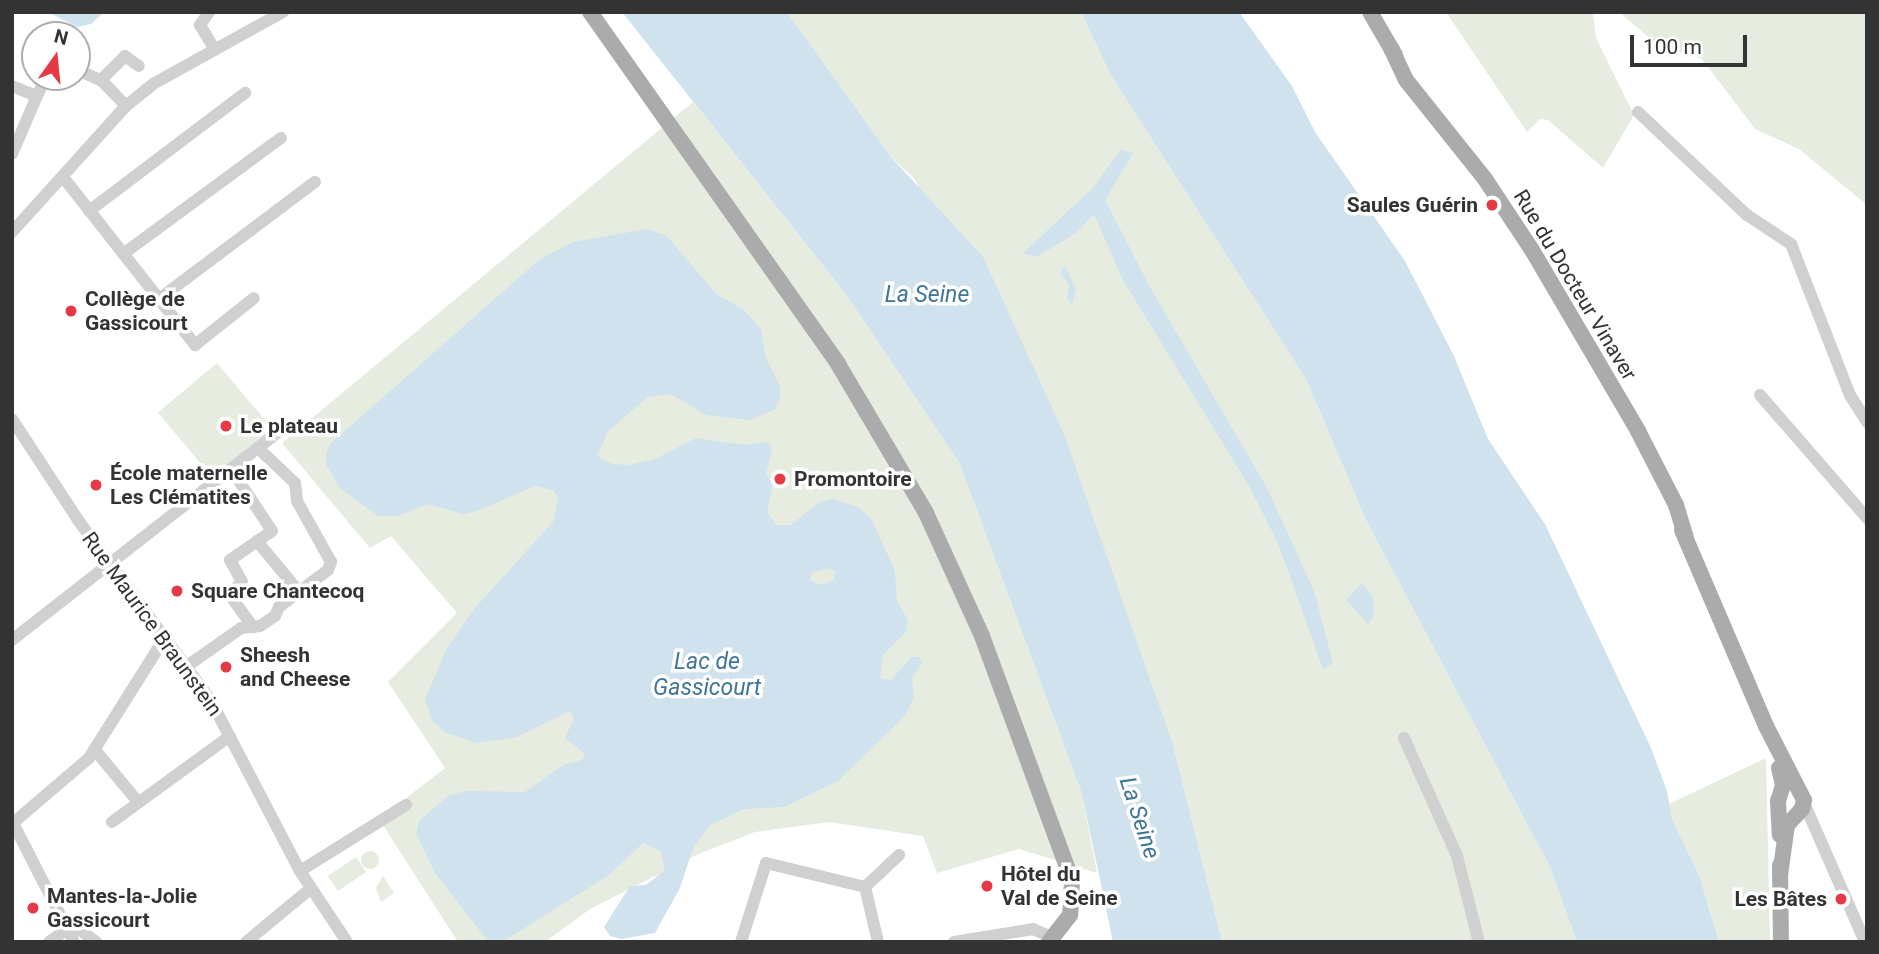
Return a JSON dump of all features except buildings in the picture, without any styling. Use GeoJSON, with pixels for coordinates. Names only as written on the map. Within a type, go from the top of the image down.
{"type":"FeatureCollection","features":[{"type":"Feature","properties":{"kind":"main road"},"geometry":{"type":"LineString","coordinates":[[590,12],[880,429],[960,585],[1069,872],[1073,908],[1039,937]]}},
{"type":"Feature","properties":{"kind":"main road","name":"Rue du Docteur Vinaver"},"geometry":{"type":"LineString","coordinates":[[1370,12],[1433,113],[1520,230],[1613,385],[1666,489],[1799,806]]}},
{"type":"Feature","properties":{"kind":"main road","name":"Rue du Docteur Vinaver"},"geometry":{"type":"LineString","coordinates":[[1766,726],[1783,781],[1780,802],[1780,875]]}},
{"type":"Feature","properties":{"kind":"main road"},"geometry":{"type":"LineString","coordinates":[[1789,790],[1799,806],[1780,802],[1789,790]]}},
{"type":"Feature","properties":{"kind":"main road"},"geometry":{"type":"LineString","coordinates":[[1781,942],[1780,875],[1787,825],[1799,806]]}},
{"type":"Feature","properties":{"kind":"street"},"geometry":{"type":"LineString","coordinates":[[209,12],[200,25],[215,50]]}},
{"type":"Feature","properties":{"kind":"street"},"geometry":{"type":"LineString","coordinates":[[12,232],[126,106],[153,84],[283,12]]}},
{"type":"Feature","properties":{"kind":"street"},"geometry":{"type":"LineString","coordinates":[[101,80],[125,56],[139,66]]}},
{"type":"Feature","properties":{"kind":"street"},"geometry":{"type":"LineString","coordinates":[[91,76],[101,80],[126,106]]}},
{"type":"Feature","properties":{"kind":"street"},"geometry":{"type":"LineString","coordinates":[[12,86],[37,96]]}},
{"type":"Feature","properties":{"kind":"street"},"geometry":{"type":"LineString","coordinates":[[12,154],[39,91]]}},
{"type":"Feature","properties":{"kind":"street"},"geometry":{"type":"LineString","coordinates":[[89,211],[245,93]]}},
{"type":"Feature","properties":{"kind":"street"},"geometry":{"type":"LineString","coordinates":[[1637,112],[1746,215],[1791,244],[1850,395],[1867,422]]}},
{"type":"Feature","properties":{"kind":"street"},"geometry":{"type":"LineString","coordinates":[[123,254],[281,138]]}},
{"type":"Feature","properties":{"kind":"street"},"geometry":{"type":"LineString","coordinates":[[63,177],[195,345],[254,298]]}},
{"type":"Feature","properties":{"kind":"street"},"geometry":{"type":"LineString","coordinates":[[159,299],[315,182]]}},
{"type":"Feature","properties":{"kind":"street"},"geometry":{"type":"LineString","coordinates":[[1760,395],[1867,519]]}},
{"type":"Feature","properties":{"kind":"street","name":"Rue Maurice Braunstein"},"geometry":{"type":"LineString","coordinates":[[12,419],[109,562],[187,666],[230,736],[310,889],[347,942]]}},
{"type":"Feature","properties":{"kind":"street"},"geometry":{"type":"LineString","coordinates":[[12,640],[278,432]]}},
{"type":"Feature","properties":{"kind":"street"},"geometry":{"type":"LineString","coordinates":[[187,666],[241,628],[253,627],[275,616],[299,592],[328,570],[331,562],[317,541],[312,522],[297,501],[295,483],[258,448]]}},
{"type":"Feature","properties":{"kind":"street"},"geometry":{"type":"LineString","coordinates":[[231,469],[272,531],[229,560],[242,582],[229,594],[253,627]]}},
{"type":"Feature","properties":{"kind":"street"},"geometry":{"type":"LineString","coordinates":[[257,541],[299,592]]}},
{"type":"Feature","properties":{"kind":"street"},"geometry":{"type":"LineString","coordinates":[[74,942],[14,828],[95,750],[158,650],[168,641]]}},
{"type":"Feature","properties":{"kind":"street"},"geometry":{"type":"LineString","coordinates":[[112,822],[230,736]]}},
{"type":"Feature","properties":{"kind":"street"},"geometry":{"type":"LineString","coordinates":[[1404,738],[1457,856],[1479,942]]}},
{"type":"Feature","properties":{"kind":"street"},"geometry":{"type":"LineString","coordinates":[[95,750],[138,802]]}},
{"type":"Feature","properties":{"kind":"street"},"geometry":{"type":"LineString","coordinates":[[300,871],[406,805]]}},
{"type":"Feature","properties":{"kind":"street"},"geometry":{"type":"LineString","coordinates":[[1799,806],[1813,821],[1865,942]]}},
{"type":"Feature","properties":{"kind":"street"},"geometry":{"type":"LineString","coordinates":[[865,887],[899,855]]}},
{"type":"Feature","properties":{"kind":"street"},"geometry":{"type":"LineString","coordinates":[[741,942],[766,863],[865,887]]}},
{"type":"Feature","properties":{"kind":"street"},"geometry":{"type":"LineString","coordinates":[[865,887],[878,942]]}},
{"type":"Feature","properties":{"kind":"street"},"geometry":{"type":"LineString","coordinates":[[246,942],[310,889]]}},
{"type":"Feature","properties":{"kind":"street"},"geometry":{"type":"LineString","coordinates":[[49,942],[67,928],[78,926],[96,942]]}},
{"type":"Feature","properties":{"kind":"street"},"geometry":{"type":"LineString","coordinates":[[954,942],[1039,937]]}},
{"type":"Feature","properties":{"kind":"shaded area"},"geometry":{"type":"Polygon","coordinates":[[[787,12],[1081,12],[1110,74],[1306,379],[1366,520],[1550,867],[1577,942],[1222,942],[1173,745],[915,179],[891,157],[787,12]]]}},
{"type":"Feature","properties":{"kind":"shaded area"},"geometry":{"type":"Polygon","coordinates":[[[1446,12],[1593,12],[1596,38],[1634,115],[1603,168],[1548,120],[1540,119],[1527,132],[1446,12]]]}},
{"type":"Feature","properties":{"kind":"shaded area"},"geometry":{"type":"Polygon","coordinates":[[[1619,12],[1867,12],[1867,205],[1799,149],[1755,129],[1702,59],[1658,45],[1619,12]]]}},
{"type":"Feature","properties":{"kind":"shaded area"},"geometry":{"type":"Polygon","coordinates":[[[693,102],[845,293],[959,462],[1082,794],[1097,873],[1019,849],[937,873],[923,836],[829,822],[755,832],[701,853],[590,909],[545,942],[458,942],[379,819],[445,768],[388,682],[457,613],[391,536],[370,548],[282,443],[693,102]]]}},
{"type":"Feature","properties":{"kind":"shaded area"},"geometry":{"type":"Polygon","coordinates":[[[217,363],[273,430],[214,479],[158,412],[217,363]]]}},
{"type":"Feature","properties":{"kind":"shaded area"},"geometry":{"type":"Polygon","coordinates":[[[1766,758],[1770,942],[1719,942],[1699,875],[1672,819],[1669,804],[1766,758]]]}},
{"type":"Feature","properties":{"kind":"shaded area"},"geometry":{"type":"Polygon","coordinates":[[[370,851],[376,854],[379,860],[376,866],[370,869],[364,866],[361,860],[364,854],[370,851]]]}},
{"type":"Feature","properties":{"kind":"shaded area"},"geometry":{"type":"Polygon","coordinates":[[[356,857],[366,872],[338,891],[328,876],[356,857]]]}},
{"type":"Feature","properties":{"kind":"shaded area"},"geometry":{"type":"Polygon","coordinates":[[[383,876],[394,893],[381,902],[376,888],[383,876]]]}},
{"type":"Feature","properties":{"kind":"water"},"geometry":{"type":"Polygon","coordinates":[[[48,12],[104,12],[91,24],[91,21],[65,21],[48,12]]]}},
{"type":"Feature","properties":{"kind":"water","name":"La Seine"},"geometry":{"type":"Polygon","coordinates":[[[622,12],[787,12],[891,157],[983,257],[1064,434],[1173,745],[1222,942],[1113,942],[1082,794],[959,462],[845,293],[622,12]]]}},
{"type":"Feature","properties":{"kind":"water"},"geometry":{"type":"Polygon","coordinates":[[[1081,12],[1239,12],[1292,86],[1315,132],[1405,261],[1454,356],[1488,439],[1545,524],[1651,748],[1667,791],[1672,819],[1699,875],[1719,942],[1577,942],[1550,867],[1366,520],[1306,379],[1110,74],[1081,12]]]}},
{"type":"Feature","properties":{"kind":"water"},"geometry":{"type":"Polygon","coordinates":[[[1120,150],[1133,153],[1105,200],[1151,289],[1267,488],[1314,591],[1333,663],[1323,669],[1278,543],[1249,486],[1123,280],[1094,214],[1077,232],[1037,257],[1023,253],[1094,187],[1120,150]]]}},
{"type":"Feature","properties":{"kind":"water","name":"Lac de Gassicourt"},"geometry":{"type":"Polygon","coordinates":[[[648,229],[667,236],[716,294],[743,309],[761,329],[765,356],[780,386],[780,398],[775,409],[750,420],[706,415],[671,394],[648,397],[608,431],[597,456],[612,464],[628,465],[653,460],[696,438],[744,445],[768,442],[772,449],[766,474],[773,484],[767,512],[776,525],[791,525],[819,502],[832,499],[858,507],[872,520],[895,571],[897,601],[908,620],[906,632],[883,655],[880,678],[891,680],[912,657],[919,657],[922,662],[912,679],[914,697],[905,716],[838,781],[784,807],[744,809],[710,825],[693,848],[680,888],[655,933],[621,939],[610,936],[604,927],[630,886],[646,885],[665,870],[661,852],[643,843],[609,875],[515,934],[505,940],[487,940],[435,873],[416,833],[420,820],[449,795],[467,791],[525,792],[565,764],[582,760],[585,754],[565,738],[574,718],[570,711],[517,737],[477,743],[445,732],[432,721],[425,700],[446,650],[473,610],[553,522],[558,497],[553,490],[535,486],[477,511],[463,514],[428,504],[397,516],[378,516],[340,488],[326,464],[326,454],[331,443],[540,259],[573,242],[648,229]],[[827,568],[811,573],[810,581],[822,585],[834,580],[835,571],[827,568]]]}},
{"type":"Feature","properties":{"kind":"water"},"geometry":{"type":"Polygon","coordinates":[[[1065,266],[1076,289],[1072,304],[1067,299],[1069,284],[1060,273],[1065,266]]]}},
{"type":"Feature","properties":{"kind":"water"},"geometry":{"type":"Polygon","coordinates":[[[1362,583],[1373,598],[1374,615],[1368,624],[1346,600],[1362,583]]]}},
{"type":"Feature","properties":{"kind":"place","name":"Saules Guérin"},"geometry":{"type":"Point","coordinates":[1492,205]}},
{"type":"Feature","properties":{"kind":"place","name":"Collège de Gassicourt"},"geometry":{"type":"Point","coordinates":[71,311]}},
{"type":"Feature","properties":{"kind":"place","name":"Le plateau"},"geometry":{"type":"Point","coordinates":[226,426]}},
{"type":"Feature","properties":{"kind":"place","name":"Promontoire"},"geometry":{"type":"Point","coordinates":[780,479]}},
{"type":"Feature","properties":{"kind":"place","name":"École maternelle Les Clématites"},"geometry":{"type":"Point","coordinates":[96,485]}},
{"type":"Feature","properties":{"kind":"place","name":"Square Chantecoq"},"geometry":{"type":"Point","coordinates":[177,591]}},
{"type":"Feature","properties":{"kind":"place","name":"Sheesh and Cheese"},"geometry":{"type":"Point","coordinates":[226,667]}},
{"type":"Feature","properties":{"kind":"place","name":"Hôtel du Val de Seine"},"geometry":{"type":"Point","coordinates":[987,886]}},
{"type":"Feature","properties":{"kind":"place","name":"Les Bâtes"},"geometry":{"type":"Point","coordinates":[1841,899]}},
{"type":"Feature","properties":{"kind":"place","name":"Mantes-la-Jolie Gassicourt"},"geometry":{"type":"Point","coordinates":[33,908]}}]}
